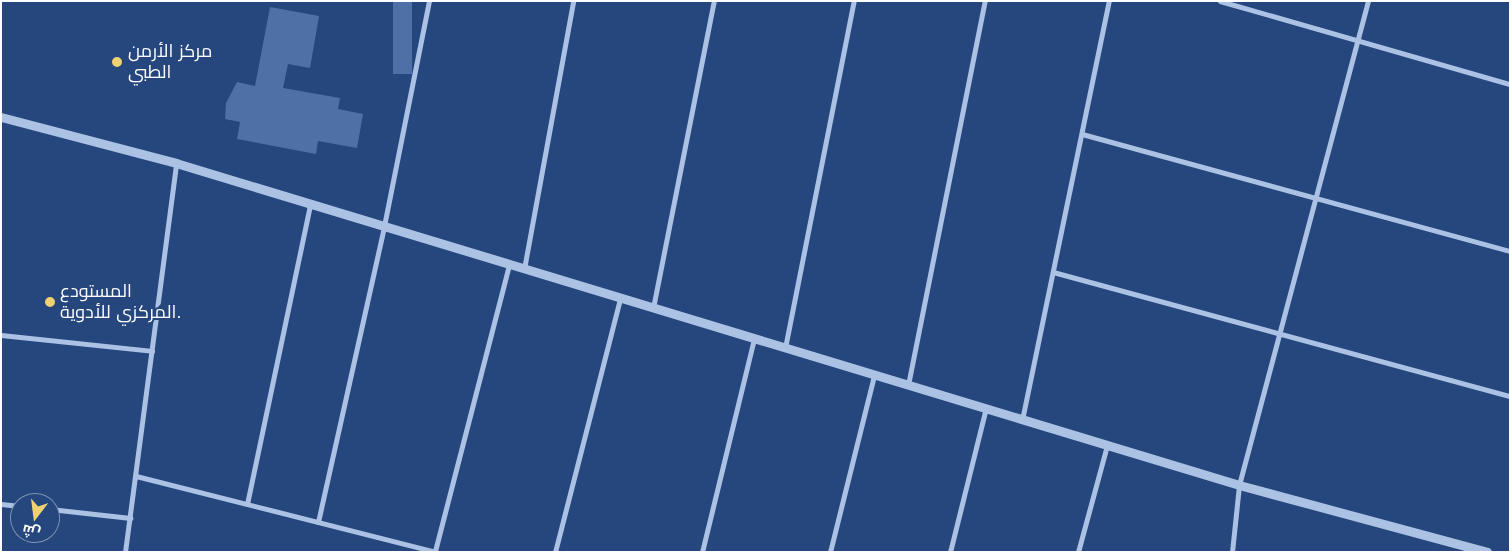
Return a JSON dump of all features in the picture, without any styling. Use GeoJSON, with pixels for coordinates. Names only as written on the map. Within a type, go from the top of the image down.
{"type":"FeatureCollection","features":[{"type":"Feature","properties":{"kind":"street"},"geometry":{"type":"LineString","coordinates":[[318,522],[384,226],[429,1]]}},
{"type":"Feature","properties":{"kind":"street"},"geometry":{"type":"LineString","coordinates":[[524,269],[574,1]]}},
{"type":"Feature","properties":{"kind":"street"},"geometry":{"type":"LineString","coordinates":[[653,308],[714,1]]}},
{"type":"Feature","properties":{"kind":"street"},"geometry":{"type":"LineString","coordinates":[[785,348],[854,1]]}},
{"type":"Feature","properties":{"kind":"street"},"geometry":{"type":"LineString","coordinates":[[908,385],[985,1]]}},
{"type":"Feature","properties":{"kind":"street"},"geometry":{"type":"LineString","coordinates":[[1022,420],[1109,1]]}},
{"type":"Feature","properties":{"kind":"street"},"geometry":{"type":"LineString","coordinates":[[1220,1],[1510,84]]}},
{"type":"Feature","properties":{"kind":"street"},"geometry":{"type":"LineString","coordinates":[[1232,552],[1239,485],[1368,1]]}},
{"type":"Feature","properties":{"kind":"street"},"geometry":{"type":"LineString","coordinates":[[1,117],[176,163],[1239,485],[1487,552]]}},
{"type":"Feature","properties":{"kind":"street"},"geometry":{"type":"LineString","coordinates":[[1082,134],[1510,251]]}},
{"type":"Feature","properties":{"kind":"street"},"geometry":{"type":"LineString","coordinates":[[125,552],[176,163]]}},
{"type":"Feature","properties":{"kind":"street"},"geometry":{"type":"LineString","coordinates":[[248,504],[310,204]]}},
{"type":"Feature","properties":{"kind":"street"},"geometry":{"type":"LineString","coordinates":[[136,476],[436,552],[509,264]]}},
{"type":"Feature","properties":{"kind":"street"},"geometry":{"type":"LineString","coordinates":[[1053,272],[1510,396]]}},
{"type":"Feature","properties":{"kind":"street"},"geometry":{"type":"LineString","coordinates":[[555,552],[620,298]]}},
{"type":"Feature","properties":{"kind":"street"},"geometry":{"type":"LineString","coordinates":[[1,335],[152,351]]}},
{"type":"Feature","properties":{"kind":"street"},"geometry":{"type":"LineString","coordinates":[[702,552],[754,338]]}},
{"type":"Feature","properties":{"kind":"street"},"geometry":{"type":"LineString","coordinates":[[830,552],[874,375]]}},
{"type":"Feature","properties":{"kind":"street"},"geometry":{"type":"LineString","coordinates":[[950,552],[986,408]]}},
{"type":"Feature","properties":{"kind":"street"},"geometry":{"type":"LineString","coordinates":[[1078,552],[1107,445]]}},
{"type":"Feature","properties":{"kind":"street"},"geometry":{"type":"LineString","coordinates":[[60,510],[130,518]]}},
{"type":"Feature","properties":{"kind":"building"},"geometry":{"type":"Polygon","coordinates":[[[393,1],[412,1],[412,74],[393,74],[393,1]]]}},
{"type":"Feature","properties":{"kind":"building"},"geometry":{"type":"Polygon","coordinates":[[[270,7],[319,16],[310,68],[288,64],[283,88],[340,98],[338,109],[363,114],[357,148],[318,141],[316,154],[237,139],[240,122],[225,119],[226,103],[237,82],[255,86],[270,7]]]}},
{"type":"Feature","properties":{"kind":"place","name":"مركز الأرمن الطبي"},"geometry":{"type":"Point","coordinates":[117,62]}},
{"type":"Feature","properties":{"kind":"place","name":"المستودع المركزي للأدوية."},"geometry":{"type":"Point","coordinates":[50,302]}}]}
